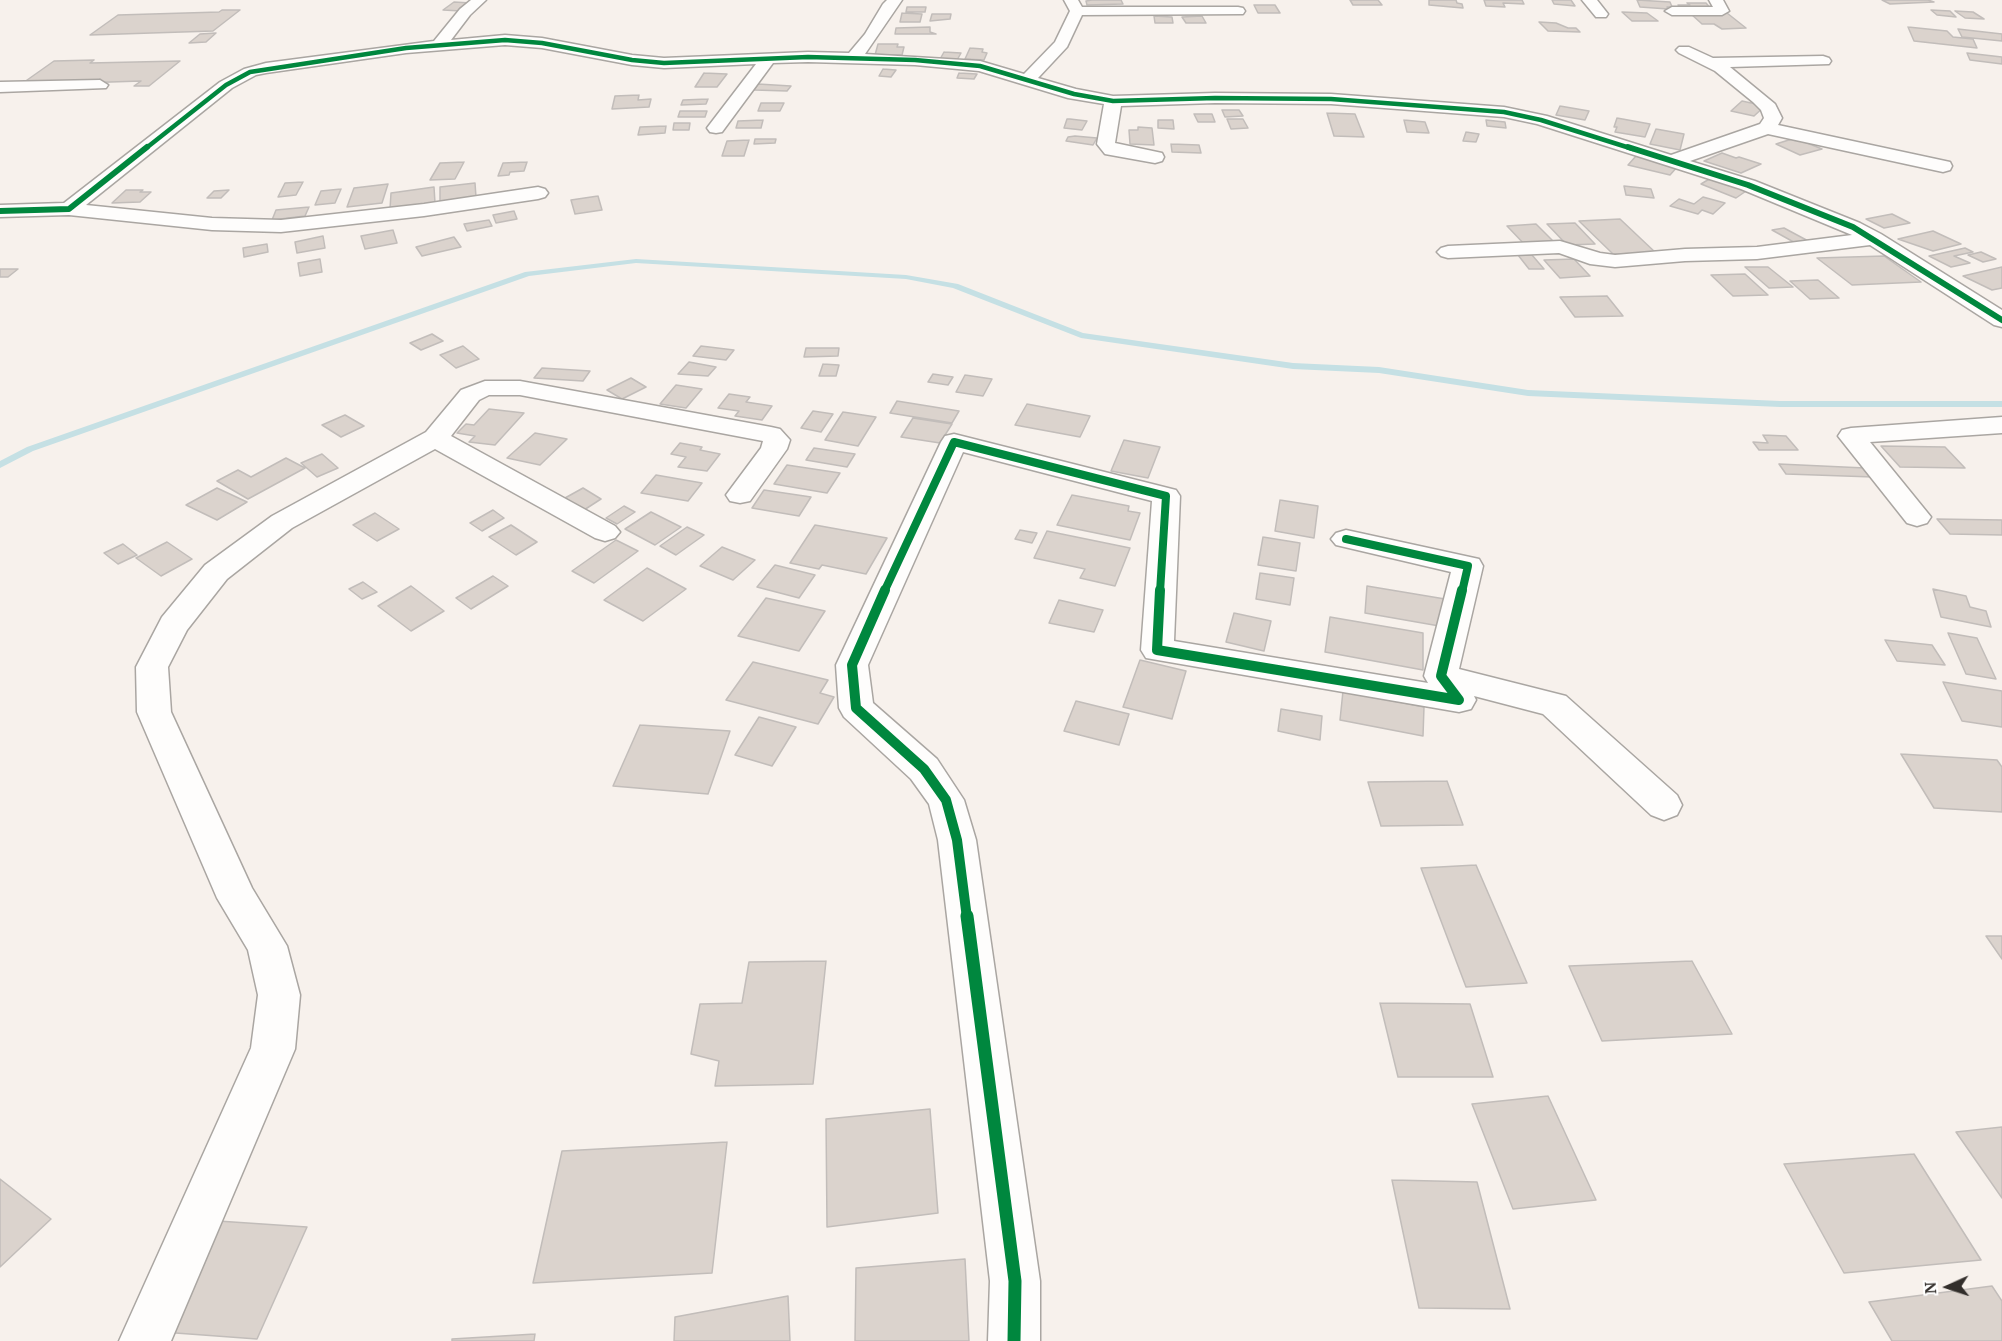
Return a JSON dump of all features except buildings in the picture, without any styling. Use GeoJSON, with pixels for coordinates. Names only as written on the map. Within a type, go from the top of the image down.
{"type":"FeatureCollection","features":[{"type":"Feature","properties":{"kind":"street"},"geometry":{"type":"LineString","coordinates":[[439,45],[465,12],[479,0]]}},
{"type":"Feature","properties":{"kind":"street"},"geometry":{"type":"LineString","coordinates":[[854,58],[872,36],[895,0]]}},
{"type":"Feature","properties":{"kind":"street"},"geometry":{"type":"LineString","coordinates":[[1588,0],[1601,14]]}},
{"type":"Feature","properties":{"kind":"street"},"geometry":{"type":"LineString","coordinates":[[1672,11],[1722,11],[1716,0]]}},
{"type":"Feature","properties":{"kind":"street"},"geometry":{"type":"LineString","coordinates":[[1028,78],[1054,55],[1062,44],[1074,6],[1238,11]]}},
{"type":"Feature","properties":{"kind":"street"},"geometry":{"type":"LineString","coordinates":[[69,209],[226,85],[250,72],[289,64],[439,45],[505,40],[542,43],[632,60],[664,63],[808,57],[915,60],[980,66],[1028,78],[1074,94],[1113,101],[1215,98],[1331,99],[1504,112],[1541,120],[1748,185],[1853,227],[2002,320]]}},
{"type":"Feature","properties":{"kind":"street"},"geometry":{"type":"LineString","coordinates":[[1683,50],[1721,68],[1769,108],[1773,118],[1767,128]]}},
{"type":"Feature","properties":{"kind":"street"},"geometry":{"type":"LineString","coordinates":[[716,128],[767,60]]}},
{"type":"Feature","properties":{"kind":"street"},"geometry":{"type":"LineString","coordinates":[[1711,63],[1823,61]]}},
{"type":"Feature","properties":{"kind":"street"},"geometry":{"type":"LineString","coordinates":[[0,87],[100,85]]}},
{"type":"Feature","properties":{"kind":"street"},"geometry":{"type":"LineString","coordinates":[[1113,101],[1106,144],[1111,150],[1155,157]]}},
{"type":"Feature","properties":{"kind":"street"},"geometry":{"type":"LineString","coordinates":[[1674,160],[1767,128],[1943,166]]}},
{"type":"Feature","properties":{"kind":"street"},"geometry":{"type":"LineString","coordinates":[[0,211],[69,209],[212,224],[281,226],[424,210],[538,193]]}},
{"type":"Feature","properties":{"kind":"street"},"geometry":{"type":"LineString","coordinates":[[1448,252],[1560,248],[1598,259],[1615,261],[1685,255],[1757,253],[1874,238]]}},
{"type":"Feature","properties":{"kind":"street"},"geometry":{"type":"LineString","coordinates":[[145,1341],[273,1049],[279,996],[267,946],[237,898],[154,712],[152,667],[173,625],[216,572],[282,522],[435,438],[470,395],[486,388],[501,386],[771,435],[777,440],[774,449],[740,495]]}},
{"type":"Feature","properties":{"kind":"street"},"geometry":{"type":"LineString","coordinates":[[1917,518],[1851,436],[2002,425]]}},
{"type":"Feature","properties":{"kind":"street"},"geometry":{"type":"LineString","coordinates":[[435,438],[606,531]]}},
{"type":"Feature","properties":{"kind":"street"},"geometry":{"type":"LineString","coordinates":[[1014,1341],[1015,1281],[957,840],[946,800],[924,769],[856,708],[852,665],[954,442],[1166,496],[1157,650],[1459,700],[1441,676]]}},
{"type":"Feature","properties":{"kind":"street"},"geometry":{"type":"LineString","coordinates":[[1346,539],[1467,566],[1441,676]]}},
{"type":"Feature","properties":{"kind":"street"},"geometry":{"type":"LineString","coordinates":[[1441,676],[1554,705],[1664,804]]}},
{"type":"Feature","properties":{"kind":"waterway"},"geometry":{"type":"LineString","coordinates":[[0,465],[30,449],[528,274],[636,261],[906,277],[955,286],[1081,335],[1293,366],[1379,370],[1528,393],[1780,404],[2002,404]]}},
{"type":"Feature","properties":{"kind":"cycle path"},"geometry":{"type":"LineString","coordinates":[[0,211],[69,209],[226,85],[250,72],[266,68],[406,48],[505,40],[542,43],[632,60],[664,63],[808,57],[915,60],[980,66],[1074,94],[1113,101],[1215,98],[1331,99],[1504,112],[1541,120],[1748,185],[1853,227],[2002,320]]}},
{"type":"Feature","properties":{"kind":"cycle path"},"geometry":{"type":"LineString","coordinates":[[1014,1341],[1015,1281],[957,840],[946,800],[924,769],[856,708],[852,665],[954,442],[1166,496],[1157,650],[1459,700],[1441,676],[1468,566],[1346,539]]}}]}
